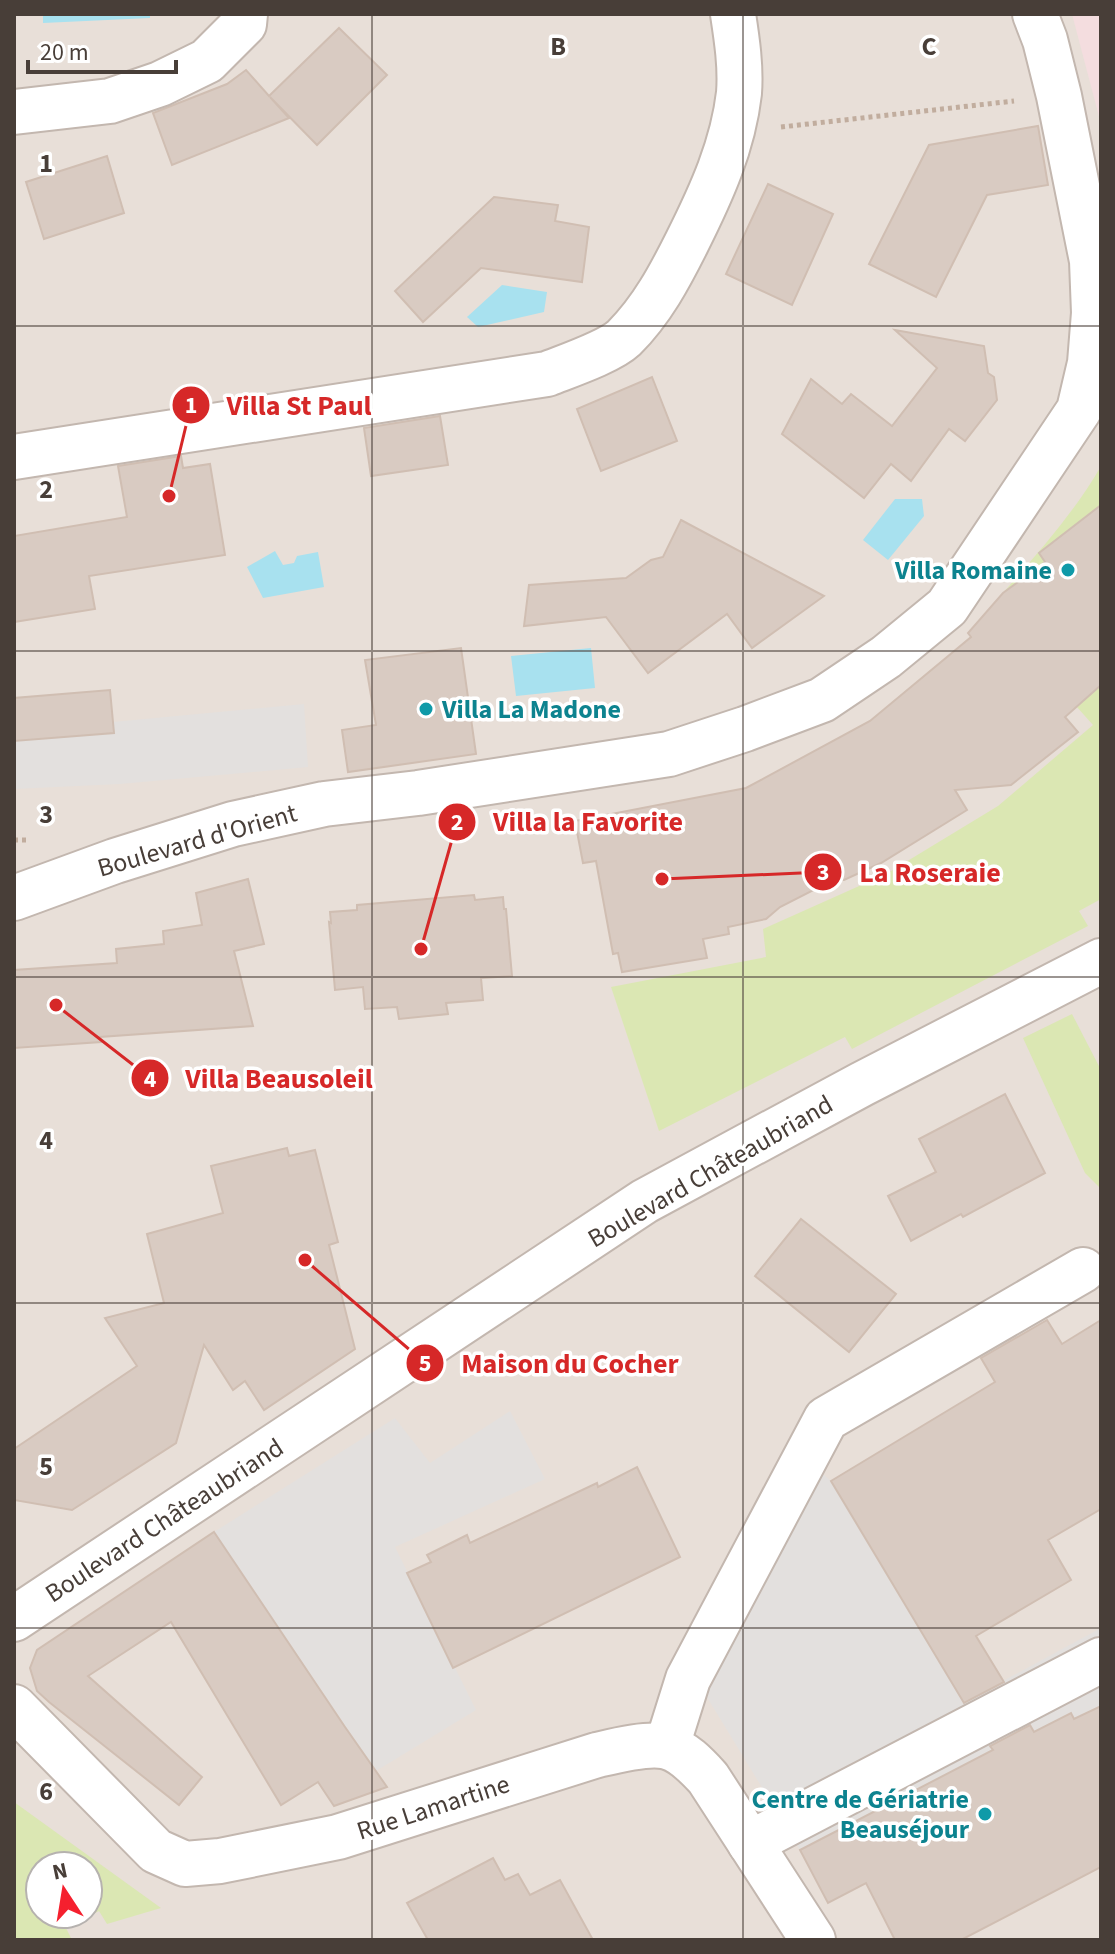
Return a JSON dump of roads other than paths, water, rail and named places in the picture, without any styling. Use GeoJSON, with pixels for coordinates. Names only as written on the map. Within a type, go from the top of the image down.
{"type":"FeatureCollection","features":[{"type":"Feature","properties":{"kind":"street"},"geometry":{"type":"LineString","coordinates":[[14,112],[110,101],[160,84],[207,61],[244,24],[245,14]]}},
{"type":"Feature","properties":{"kind":"street"},"geometry":{"type":"LineString","coordinates":[[14,457],[547,374],[621,340],[651,306],[673,269],[712,193],[733,132],[739,90],[738,45],[733,14]]}},
{"type":"Feature","properties":{"kind":"street","name":"Boulevard d'Orient"},"geometry":{"type":"LineString","coordinates":[[14,898],[115,861],[233,824],[324,804],[418,793],[669,754],[822,700],[886,657],[947,607],[1079,410],[1090,363],[1094,313],[1092,261],[1059,96],[1035,14]]}},
{"type":"Feature","properties":{"kind":"street","name":"Boulevard Châteaubriand"},"geometry":{"type":"LineString","coordinates":[[14,1619],[645,1201],[862,1084],[1101,961]]}},
{"type":"Feature","properties":{"kind":"street"},"geometry":{"type":"LineString","coordinates":[[813,1940],[708,1778],[690,1760],[667,1746],[688,1679],[826,1419],[1083,1270]]}},
{"type":"Feature","properties":{"kind":"street"},"geometry":{"type":"LineString","coordinates":[[750,1843],[1101,1660]]}},
{"type":"Feature","properties":{"kind":"street","name":"Rue Lamartine"},"geometry":{"type":"LineString","coordinates":[[14,1707],[156,1851],[185,1864],[220,1861],[338,1837],[597,1755],[632,1747],[667,1746]]}},
{"type":"Feature","properties":{"kind":"water"},"geometry":{"type":"Polygon","coordinates":[[[43,14],[150,14],[150,18],[43,23],[43,14]]]}},
{"type":"Feature","properties":{"kind":"water"},"geometry":{"type":"Polygon","coordinates":[[[502,285],[547,292],[544,312],[478,327],[467,317],[502,285]]]}},
{"type":"Feature","properties":{"kind":"water"},"geometry":{"type":"Polygon","coordinates":[[[895,499],[922,499],[924,516],[888,560],[863,540],[895,499]]]}},
{"type":"Feature","properties":{"kind":"water"},"geometry":{"type":"Polygon","coordinates":[[[275,551],[283,565],[294,563],[297,556],[318,552],[324,587],[263,598],[247,567],[275,551]]]}},
{"type":"Feature","properties":{"kind":"water"},"geometry":{"type":"Polygon","coordinates":[[[591,648],[595,688],[516,696],[511,656],[591,648]]]}},
{"type":"Feature","properties":{"kind":"place","name":"Villa St Paul"},"geometry":{"type":"Point","coordinates":[169,496]}},
{"type":"Feature","properties":{"kind":"place","name":"Villa Romaine"},"geometry":{"type":"Point","coordinates":[1068,570]}},
{"type":"Feature","properties":{"kind":"place","name":"Villa La Madone"},"geometry":{"type":"Point","coordinates":[426,709]}},
{"type":"Feature","properties":{"kind":"place","name":"La Roseraie"},"geometry":{"type":"Point","coordinates":[662,879]}},
{"type":"Feature","properties":{"kind":"place","name":"Villa la Favorite"},"geometry":{"type":"Point","coordinates":[421,949]}},
{"type":"Feature","properties":{"kind":"place","name":"Villa Beausoleil"},"geometry":{"type":"Point","coordinates":[56,1005]}},
{"type":"Feature","properties":{"kind":"place","name":"Maison du Cocher"},"geometry":{"type":"Point","coordinates":[305,1260]}},
{"type":"Feature","properties":{"kind":"place","name":"Centre de Gériatrie Beauséjour"},"geometry":{"type":"Point","coordinates":[985,1814]}}]}
